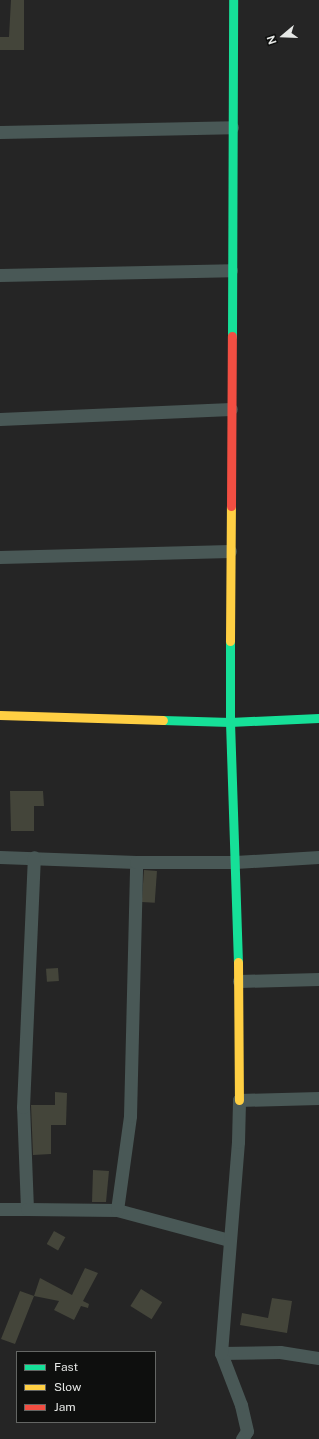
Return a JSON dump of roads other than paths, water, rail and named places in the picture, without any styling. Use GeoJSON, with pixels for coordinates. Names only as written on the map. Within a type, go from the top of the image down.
{"type":"FeatureCollection","features":[{"type":"Feature","properties":{"kind":"street"},"geometry":{"type":"LineString","coordinates":[[233,0],[230,722],[239,981],[237,1011],[239,1100],[238,1142],[221,1353],[241,1405],[247,1431],[242,1439]]}},
{"type":"Feature","properties":{"kind":"street"},"geometry":{"type":"LineString","coordinates":[[0,132],[232,127]]}},
{"type":"Feature","properties":{"kind":"street"},"geometry":{"type":"LineString","coordinates":[[0,275],[231,270]]}},
{"type":"Feature","properties":{"kind":"street"},"geometry":{"type":"LineString","coordinates":[[0,419],[231,409]]}},
{"type":"Feature","properties":{"kind":"street"},"geometry":{"type":"LineString","coordinates":[[0,557],[230,551]]}},
{"type":"Feature","properties":{"kind":"street"},"geometry":{"type":"LineString","coordinates":[[0,715],[230,722],[319,718]]}},
{"type":"Feature","properties":{"kind":"street"},"geometry":{"type":"LineString","coordinates":[[0,857],[34,857],[136,862],[235,862],[319,857]]}},
{"type":"Feature","properties":{"kind":"street"},"geometry":{"type":"LineString","coordinates":[[27,1209],[23,1107],[34,857]]}},
{"type":"Feature","properties":{"kind":"street"},"geometry":{"type":"LineString","coordinates":[[117,1210],[130,1116],[136,862]]}},
{"type":"Feature","properties":{"kind":"street"},"geometry":{"type":"LineString","coordinates":[[239,981],[319,978]]}},
{"type":"Feature","properties":{"kind":"street"},"geometry":{"type":"LineString","coordinates":[[239,1100],[319,1098]]}},
{"type":"Feature","properties":{"kind":"street"},"geometry":{"type":"LineString","coordinates":[[0,1209],[117,1210],[229,1240]]}},
{"type":"Feature","properties":{"kind":"street"},"geometry":{"type":"LineString","coordinates":[[221,1353],[280,1352],[319,1358]]}}]}
